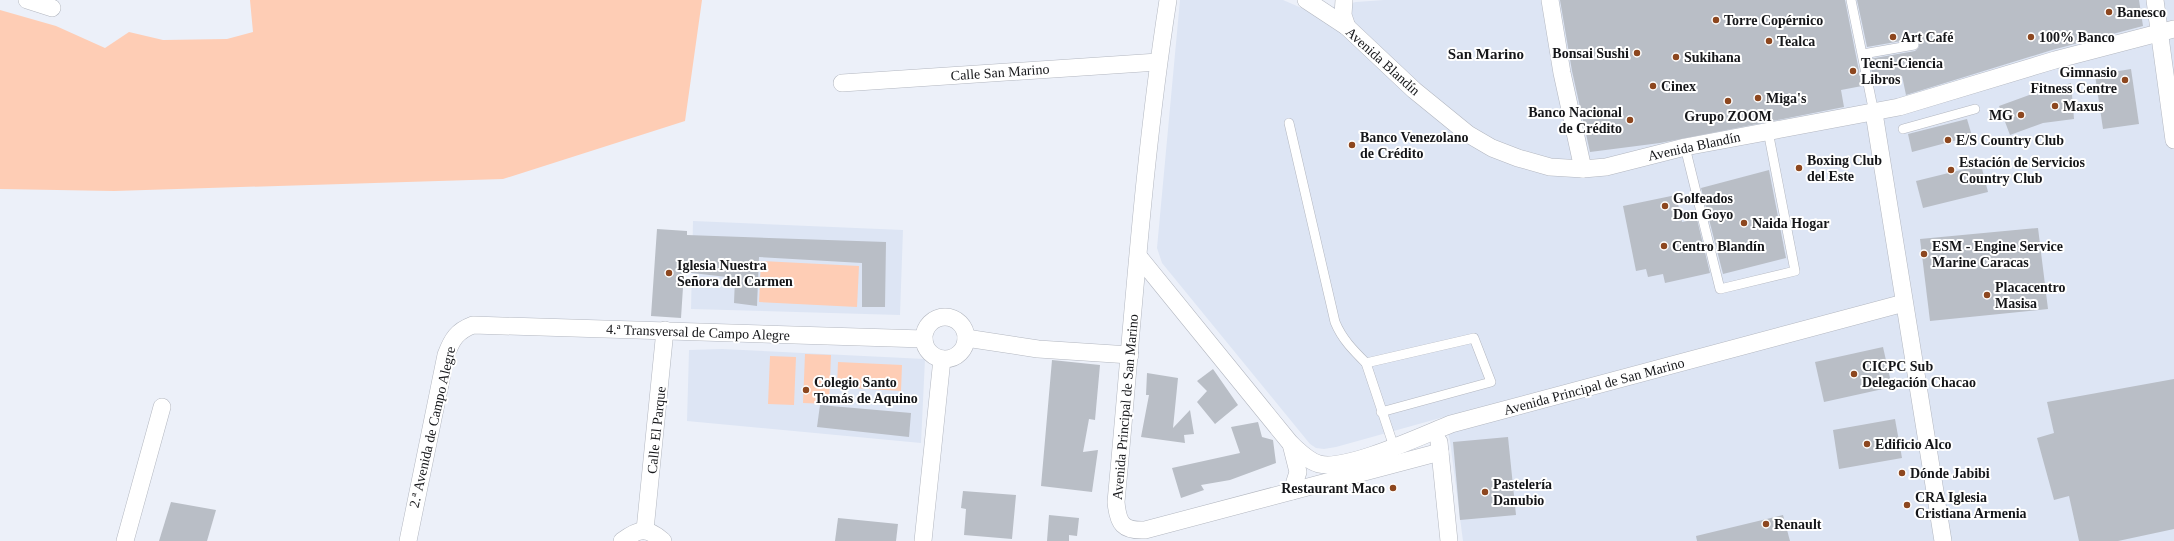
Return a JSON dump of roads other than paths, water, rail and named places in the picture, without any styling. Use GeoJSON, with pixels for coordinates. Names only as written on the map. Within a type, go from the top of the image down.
{"type":"FeatureCollection","features":[{"type":"Feature","properties":{"kind":"street"},"geometry":{"type":"LineString","coordinates":[[27,0],[52,8]]}},
{"type":"Feature","properties":{"kind":"street","name":"Avenida Principal de San Marino"},"geometry":{"type":"LineString","coordinates":[[1168,0],[1158,62],[1116,502],[1117,515],[1124,526],[1133,530],[1145,530],[1440,452]]}},
{"type":"Feature","properties":{"kind":"street","name":"Avenida Blandín"},"geometry":{"type":"LineString","coordinates":[[1306,0],[1347,26],[1414,90],[1468,134],[1492,148],[1518,158],[1550,167],[1583,169],[1606,167],[1685,147],[1874,113],[1899,107],[2055,60],[2167,31]]}},
{"type":"Feature","properties":{"kind":"street"},"geometry":{"type":"LineString","coordinates":[[1344,0],[1343,15],[1347,26]]}},
{"type":"Feature","properties":{"kind":"street"},"geometry":{"type":"LineString","coordinates":[[1550,0],[1562,72],[1583,169]]}},
{"type":"Feature","properties":{"kind":"street"},"geometry":{"type":"LineString","coordinates":[[2155,0],[2167,31],[2174,140]]}},
{"type":"Feature","properties":{"kind":"street","name":"Calle San Marino"},"geometry":{"type":"LineString","coordinates":[[842,83],[1158,62]]}},
{"type":"Feature","properties":{"kind":"street"},"geometry":{"type":"LineString","coordinates":[[1874,113],[1943,541]]}},
{"type":"Feature","properties":{"kind":"street","name":"Avenida Principal de San Marino"},"geometry":{"type":"LineString","coordinates":[[1139,257],[1291,444],[1312,461],[1326,465],[1352,461],[1394,447],[1459,422],[1904,303]]}},
{"type":"Feature","properties":{"kind":"street"},"geometry":{"type":"LineString","coordinates":[[944,318],[950,318],[961,325],[966,338],[963,349],[959,354],[954,357],[942,359],[937,358],[928,350],[924,339],[925,333],[932,322],[944,318]]}},
{"type":"Feature","properties":{"kind":"street","name":"4.ª Transversal de Campo Alegre"},"geometry":{"type":"LineString","coordinates":[[473,325],[924,339]]}},
{"type":"Feature","properties":{"kind":"street","name":"2.ª Avenida de Campo Alegre"},"geometry":{"type":"LineString","coordinates":[[408,541],[446,355],[452,338],[461,330],[473,325]]}},
{"type":"Feature","properties":{"kind":"street","name":"Calle El Parque"},"geometry":{"type":"LineString","coordinates":[[645,530],[665,330]]}},
{"type":"Feature","properties":{"kind":"street"},"geometry":{"type":"LineString","coordinates":[[966,338],[1038,349],[1130,356]]}},
{"type":"Feature","properties":{"kind":"street"},"geometry":{"type":"LineString","coordinates":[[923,541],[942,359]]}},
{"type":"Feature","properties":{"kind":"street"},"geometry":{"type":"LineString","coordinates":[[125,541],[162,407]]}},
{"type":"Feature","properties":{"kind":"street"},"geometry":{"type":"LineString","coordinates":[[1437,430],[1449,541]]}},
{"type":"Feature","properties":{"kind":"street","name":"Avenida Principal de San Marino"},"geometry":{"type":"LineString","coordinates":[[1291,444],[1298,472],[1292,491]]}},
{"type":"Feature","properties":{"kind":"street"},"geometry":{"type":"LineString","coordinates":[[622,541],[636,532],[645,530],[653,532],[663,541]]}},
{"type":"Feature","properties":{"kind":"lane"},"geometry":{"type":"LineString","coordinates":[[1851,0],[1874,113]]}},
{"type":"Feature","properties":{"kind":"lane"},"geometry":{"type":"LineString","coordinates":[[1862,54],[1914,45]]}},
{"type":"Feature","properties":{"kind":"lane"},"geometry":{"type":"LineString","coordinates":[[1903,129],[1975,109]]}},
{"type":"Feature","properties":{"kind":"lane"},"geometry":{"type":"LineString","coordinates":[[1289,123],[1336,322],[1340,333],[1347,344],[1366,363],[1381,412],[1394,447]]}},
{"type":"Feature","properties":{"kind":"lane"},"geometry":{"type":"LineString","coordinates":[[1685,147],[1720,289],[1795,270],[1768,131]]}},
{"type":"Feature","properties":{"kind":"lane"},"geometry":{"type":"LineString","coordinates":[[1366,363],[1474,338],[1491,382],[1381,412]]}},
{"type":"Feature","properties":{"kind":"place","name":"Banesco"},"geometry":{"type":"Point","coordinates":[2109,12]}},
{"type":"Feature","properties":{"kind":"place","name":"Torre Copérnico"},"geometry":{"type":"Point","coordinates":[1716,20]}},
{"type":"Feature","properties":{"kind":"place","name":"Art Café"},"geometry":{"type":"Point","coordinates":[1893,37]}},
{"type":"Feature","properties":{"kind":"place","name":"100% Banco"},"geometry":{"type":"Point","coordinates":[2031,37]}},
{"type":"Feature","properties":{"kind":"place","name":"Tealca"},"geometry":{"type":"Point","coordinates":[1769,41]}},
{"type":"Feature","properties":{"kind":"place","name":"Bonsai Sushi"},"geometry":{"type":"Point","coordinates":[1637,53]}},
{"type":"Feature","properties":{"kind":"place","name":"Sukihana"},"geometry":{"type":"Point","coordinates":[1676,57]}},
{"type":"Feature","properties":{"kind":"place","name":"Tecni-Ciencia Libros"},"geometry":{"type":"Point","coordinates":[1853,71]}},
{"type":"Feature","properties":{"kind":"place","name":"Gimnasio Fitness Centre"},"geometry":{"type":"Point","coordinates":[2125,80]}},
{"type":"Feature","properties":{"kind":"place","name":"Cinex"},"geometry":{"type":"Point","coordinates":[1653,86]}},
{"type":"Feature","properties":{"kind":"place","name":"Miga's"},"geometry":{"type":"Point","coordinates":[1758,98]}},
{"type":"Feature","properties":{"kind":"place","name":"Grupo ZOOM"},"geometry":{"type":"Point","coordinates":[1728,101]}},
{"type":"Feature","properties":{"kind":"place","name":"Maxus"},"geometry":{"type":"Point","coordinates":[2055,106]}},
{"type":"Feature","properties":{"kind":"place","name":"MG"},"geometry":{"type":"Point","coordinates":[2021,115]}},
{"type":"Feature","properties":{"kind":"place","name":"Banco Nacional de Crédito"},"geometry":{"type":"Point","coordinates":[1630,120]}},
{"type":"Feature","properties":{"kind":"place","name":"E/S Country Club"},"geometry":{"type":"Point","coordinates":[1948,140]}},
{"type":"Feature","properties":{"kind":"place","name":"Banco Venezolano de Crédito"},"geometry":{"type":"Point","coordinates":[1352,145]}},
{"type":"Feature","properties":{"kind":"place","name":"Boxing Club del Este"},"geometry":{"type":"Point","coordinates":[1799,168]}},
{"type":"Feature","properties":{"kind":"place","name":"Estación de Servicios Country Club"},"geometry":{"type":"Point","coordinates":[1951,170]}},
{"type":"Feature","properties":{"kind":"place","name":"Golfeados Don Goyo"},"geometry":{"type":"Point","coordinates":[1665,206]}},
{"type":"Feature","properties":{"kind":"place","name":"Naida Hogar"},"geometry":{"type":"Point","coordinates":[1744,223]}},
{"type":"Feature","properties":{"kind":"place","name":"Centro Blandín"},"geometry":{"type":"Point","coordinates":[1664,246]}},
{"type":"Feature","properties":{"kind":"place","name":"ESM - Engine Service Marine Caracas"},"geometry":{"type":"Point","coordinates":[1924,254]}},
{"type":"Feature","properties":{"kind":"place","name":"Iglesia Nuestra Señora del Carmen"},"geometry":{"type":"Point","coordinates":[669,273]}},
{"type":"Feature","properties":{"kind":"place","name":"Placacentro Masisa"},"geometry":{"type":"Point","coordinates":[1987,295]}},
{"type":"Feature","properties":{"kind":"place","name":"CICPC Sub Delegación Chacao"},"geometry":{"type":"Point","coordinates":[1854,374]}},
{"type":"Feature","properties":{"kind":"place","name":"Colegio Santo Tomás de Aquino"},"geometry":{"type":"Point","coordinates":[806,390]}},
{"type":"Feature","properties":{"kind":"place","name":"Edificio Alco"},"geometry":{"type":"Point","coordinates":[1867,444]}},
{"type":"Feature","properties":{"kind":"place","name":"Dónde Jabibi"},"geometry":{"type":"Point","coordinates":[1902,473]}},
{"type":"Feature","properties":{"kind":"place","name":"Restaurant Maco"},"geometry":{"type":"Point","coordinates":[1393,488]}},
{"type":"Feature","properties":{"kind":"place","name":"Pastelería Danubio"},"geometry":{"type":"Point","coordinates":[1485,492]}},
{"type":"Feature","properties":{"kind":"place","name":"CRA Iglesia Cristiana Armenia"},"geometry":{"type":"Point","coordinates":[1907,505]}},
{"type":"Feature","properties":{"kind":"place","name":"Renault"},"geometry":{"type":"Point","coordinates":[1766,524]}},
{"type":"Feature","properties":{"kind":"district","name":"San Marino"},"geometry":{"type":"Point","coordinates":[1486,54]}}]}
